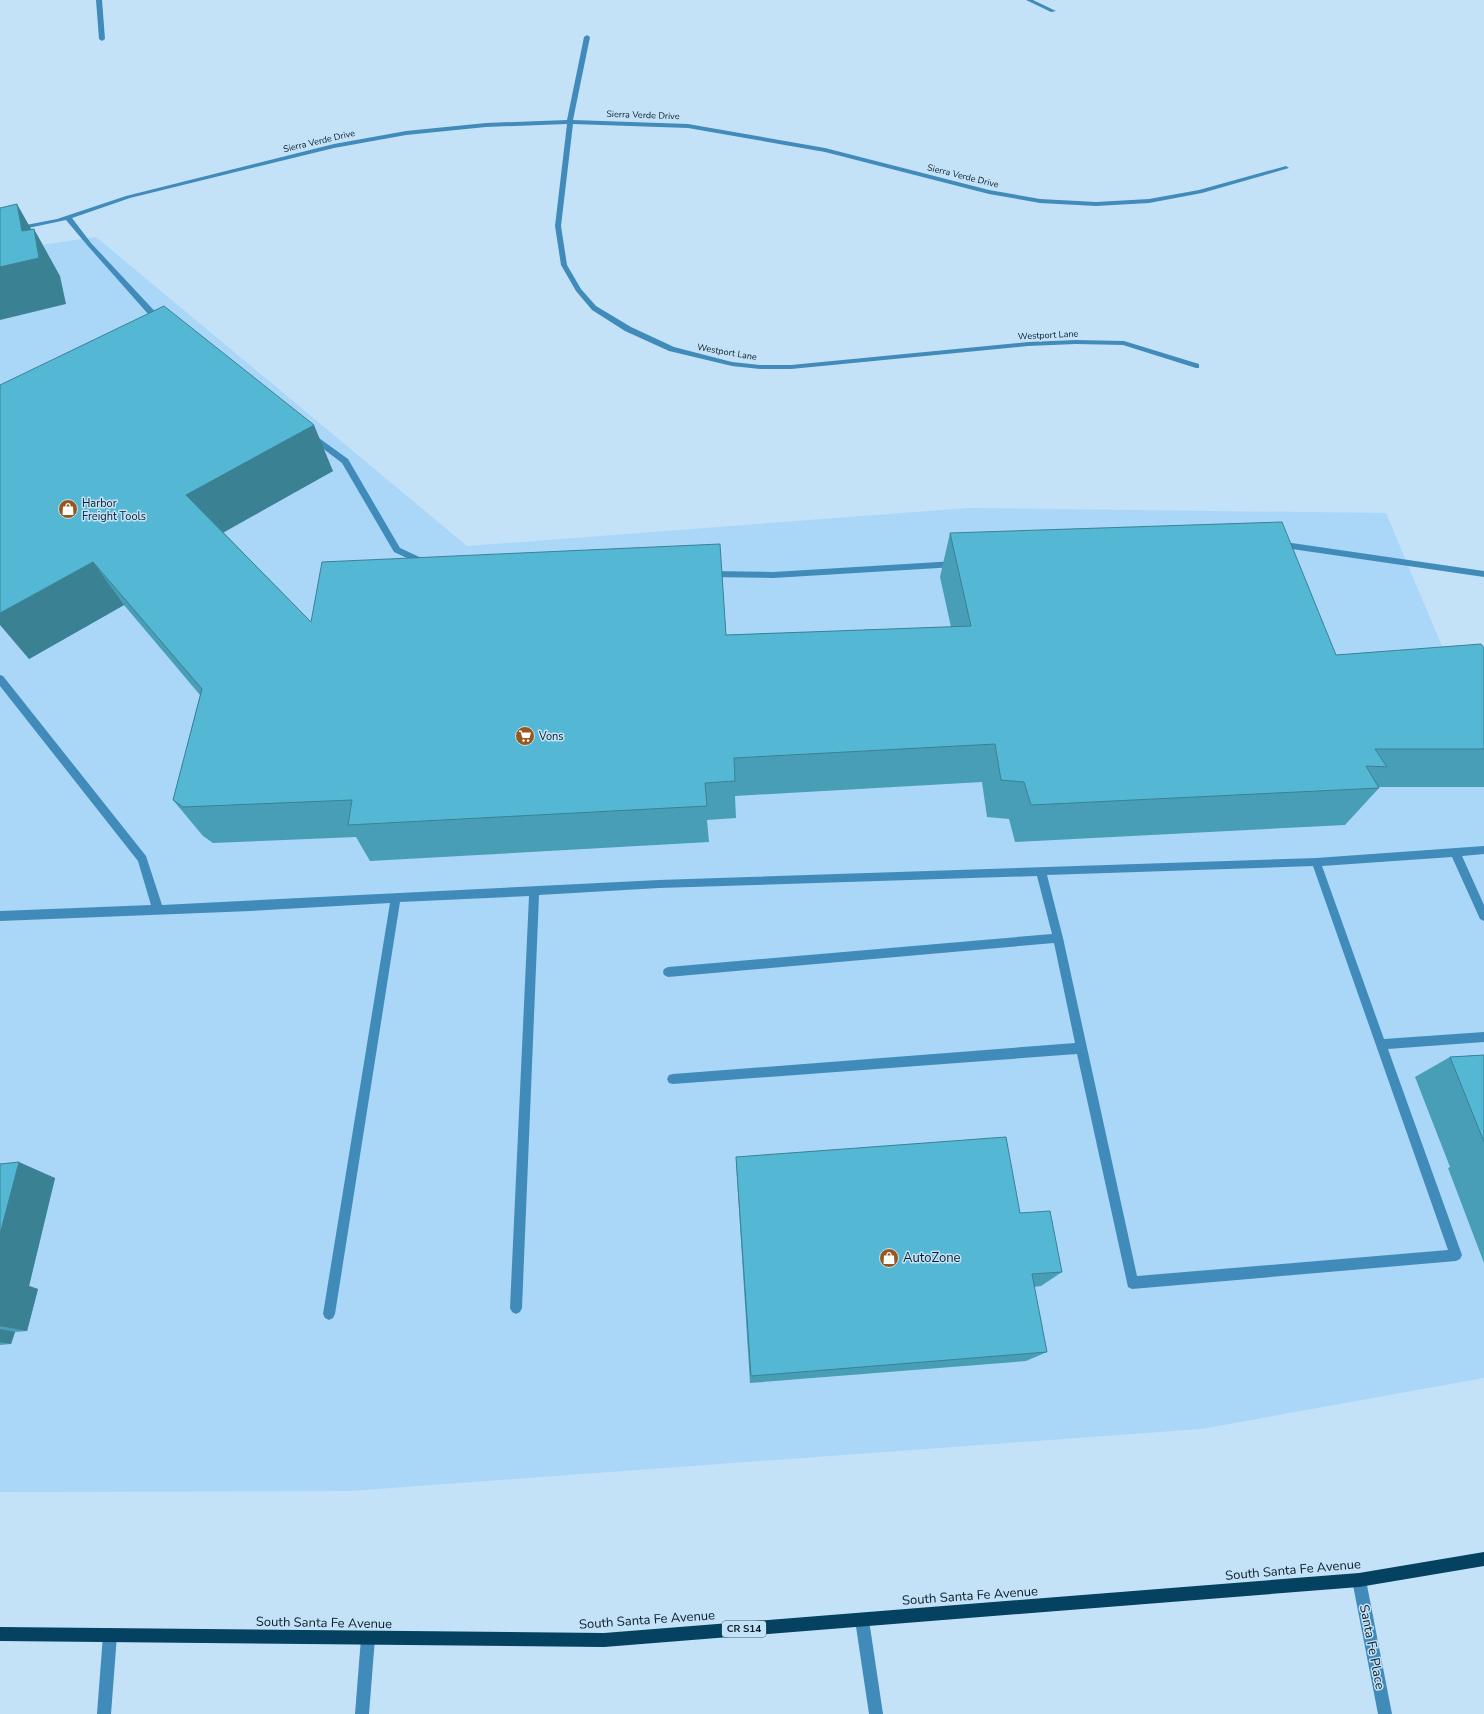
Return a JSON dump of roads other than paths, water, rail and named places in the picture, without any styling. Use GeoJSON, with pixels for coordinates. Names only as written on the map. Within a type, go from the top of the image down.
{"type":"FeatureCollection","features":[{"type":"Feature","properties":{"kind":"main road","name":"South Santa Fe Avenue"},"geometry":{"type":"LineString","coordinates":[[1,1636],[110,1635],[604,1640],[1359,1580],[1484,1559]]}},
{"type":"Feature","properties":{"kind":"street"},"geometry":{"type":"LineString","coordinates":[[99,0],[102,39]]}},
{"type":"Feature","properties":{"kind":"street"},"geometry":{"type":"LineString","coordinates":[[1029,0],[1053,11]]}},
{"type":"Feature","properties":{"kind":"street","name":"Westport Lane"},"geometry":{"type":"LineString","coordinates":[[587,37],[570,122],[558,226],[564,265],[578,290],[594,308],[628,329],[672,350],[732,364],[760,367],[791,367],[1028,344],[1076,342],[1124,344],[1196,366]]}},
{"type":"Feature","properties":{"kind":"street","name":"Sierra Verde Drive"},"geometry":{"type":"LineString","coordinates":[[0,232],[58,221],[128,198],[269,162],[372,138],[486,125],[570,122],[688,126],[825,150],[989,192],[1046,201],[1096,204],[1149,201],[1200,192],[1286,168]]}},
{"type":"Feature","properties":{"kind":"street"},"geometry":{"type":"LineString","coordinates":[[68,218],[113,272],[158,321],[166,327]]}},
{"type":"Feature","properties":{"kind":"street"},"geometry":{"type":"LineString","coordinates":[[307,432],[345,461],[397,550],[430,565]]}},
{"type":"Feature","properties":{"kind":"street"},"geometry":{"type":"LineString","coordinates":[[1266,544],[1274,543],[1484,574]]}},
{"type":"Feature","properties":{"kind":"street"},"geometry":{"type":"LineString","coordinates":[[702,574],[773,575],[964,563]]}},
{"type":"Feature","properties":{"kind":"street"},"geometry":{"type":"LineString","coordinates":[[0,679],[142,859],[158,910]]}},
{"type":"Feature","properties":{"kind":"street"},"geometry":{"type":"LineString","coordinates":[[0,916],[158,910],[659,884],[1316,862],[1484,850]]}},
{"type":"Feature","properties":{"kind":"street"},"geometry":{"type":"LineString","coordinates":[[1455,852],[1484,916]]}},
{"type":"Feature","properties":{"kind":"street"},"geometry":{"type":"LineString","coordinates":[[1041,872],[1058,938],[1132,1283],[1456,1255],[1316,862]]}},
{"type":"Feature","properties":{"kind":"street"},"geometry":{"type":"LineString","coordinates":[[516,1308],[534,891]]}},
{"type":"Feature","properties":{"kind":"street"},"geometry":{"type":"LineString","coordinates":[[329,1314],[396,898]]}},
{"type":"Feature","properties":{"kind":"street"},"geometry":{"type":"LineString","coordinates":[[668,972],[1058,938]]}},
{"type":"Feature","properties":{"kind":"street"},"geometry":{"type":"LineString","coordinates":[[1381,1044],[1484,1037]]}},
{"type":"Feature","properties":{"kind":"street"},"geometry":{"type":"LineString","coordinates":[[672,1080],[1081,1048]]}},
{"type":"Feature","properties":{"kind":"street","name":"Santa Fe Place"},"geometry":{"type":"LineString","coordinates":[[1359,1580],[1385,1714]]}},
{"type":"Feature","properties":{"kind":"street"},"geometry":{"type":"LineString","coordinates":[[862,1620],[876,1714]]}},
{"type":"Feature","properties":{"kind":"street"},"geometry":{"type":"LineString","coordinates":[[104,1714],[110,1635]]}},
{"type":"Feature","properties":{"kind":"street"},"geometry":{"type":"LineString","coordinates":[[362,1714],[368,1638]]}},
{"type":"Feature","properties":{"kind":"place","name":"Harbor Freight Tools"},"geometry":{"type":"Point","coordinates":[68,509]}},
{"type":"Feature","properties":{"kind":"place","name":"Vons"},"geometry":{"type":"Point","coordinates":[525,736]}},
{"type":"Feature","properties":{"kind":"place","name":"AutoZone"},"geometry":{"type":"Point","coordinates":[889,1258]}}]}
